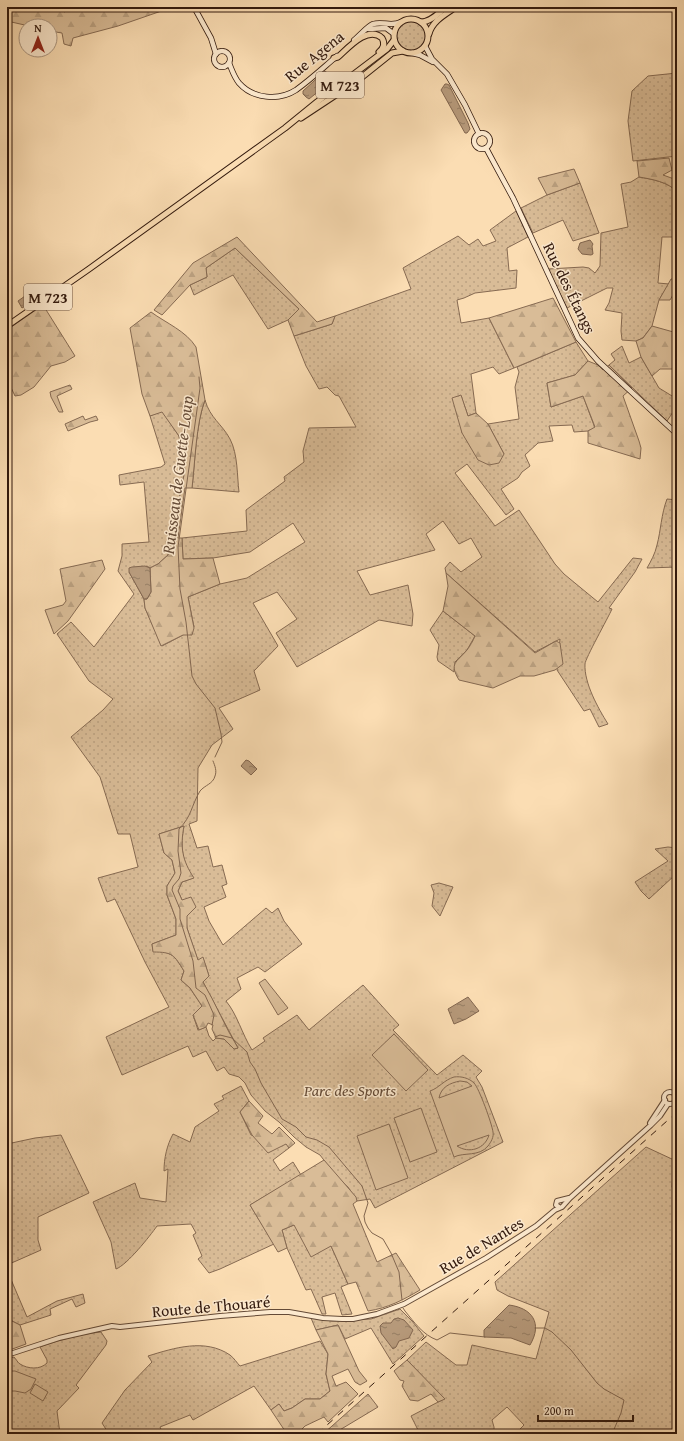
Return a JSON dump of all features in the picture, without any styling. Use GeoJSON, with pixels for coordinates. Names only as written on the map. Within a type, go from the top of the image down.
{"type":"FeatureCollection","features":[{"type":"Feature","properties":{"kind":"main road"},"geometry":{"type":"LineString","coordinates":[[194,7],[211,38],[216,54],[216,64],[224,68],[230,63],[229,55],[222,51],[211,38]]}},
{"type":"Feature","properties":{"kind":"main road"},"geometry":{"type":"LineString","coordinates":[[446,7],[432,18],[424,22],[411,19],[402,22],[398,25],[394,34],[394,40],[402,51],[420,55],[436,64],[448,74],[479,134]]}},
{"type":"Feature","properties":{"kind":"main road"},"geometry":{"type":"LineString","coordinates":[[412,53],[418,52],[425,46],[430,28],[456,7]]}},
{"type":"Feature","properties":{"kind":"main road","name":"Rue Agena"},"geometry":{"type":"LineString","coordinates":[[230,63],[233,74],[240,84],[254,94],[274,97],[285,95],[296,90],[374,24],[381,23],[392,25],[402,22]]}},
{"type":"Feature","properties":{"kind":"main road"},"geometry":{"type":"LineString","coordinates":[[421,22],[426,28],[428,36]]}},
{"type":"Feature","properties":{"kind":"main road"},"geometry":{"type":"LineString","coordinates":[[368,29],[386,28],[394,34]]}},
{"type":"Feature","properties":{"kind":"main road"},"geometry":{"type":"LineString","coordinates":[[334,58],[338,57],[365,36],[376,34],[382,38],[384,44],[382,50],[357,69],[352,76]]}},
{"type":"Feature","properties":{"kind":"main road","name":"M 723"},"geometry":{"type":"LineString","coordinates":[[285,128],[387,49],[394,40]]}},
{"type":"Feature","properties":{"kind":"main road"},"geometry":{"type":"LineString","coordinates":[[425,46],[436,64]]}},
{"type":"Feature","properties":{"kind":"main road"},"geometry":{"type":"LineString","coordinates":[[216,54],[222,51]]}},
{"type":"Feature","properties":{"kind":"main road","name":"M 723"},"geometry":{"type":"LineString","coordinates":[[7,326],[285,128],[356,81],[392,54],[402,51]]}},
{"type":"Feature","properties":{"kind":"main road","name":"Rue Agena"},"geometry":{"type":"LineString","coordinates":[[224,68],[233,74]]}},
{"type":"Feature","properties":{"kind":"main road"},"geometry":{"type":"LineString","coordinates":[[479,134],[486,135],[489,139],[489,145],[486,148],[480,149],[475,145],[475,138],[479,134]]}},
{"type":"Feature","properties":{"kind":"main road","name":"Rue des Étangs"},"geometry":{"type":"LineString","coordinates":[[486,148],[513,198],[578,338],[598,361],[677,434]]}},
{"type":"Feature","properties":{"kind":"street"},"geometry":{"type":"LineString","coordinates":[[563,1202],[562,1207],[557,1208],[557,1201],[563,1202],[570,1198],[642,1132],[666,1102],[666,1094],[675,1091],[677,1097],[674,1103],[666,1102]]}},
{"type":"Feature","properties":{"kind":"street","name":"Rue de Nantes"},"geometry":{"type":"LineString","coordinates":[[417,1297],[518,1239],[557,1208]]}},
{"type":"Feature","properties":{"kind":"street","name":"Route de Thouaré"},"geometry":{"type":"LineString","coordinates":[[7,1355],[59,1338],[112,1326],[120,1327],[270,1312],[289,1312],[331,1319],[353,1318],[378,1314],[417,1297]]}},
{"type":"Feature","properties":{"kind":"green space"},"geometry":{"type":"Polygon","coordinates":[[[7,7],[64,7],[64,12],[78,7],[107,7],[108,9],[115,7],[173,7],[118,26],[73,38],[71,46],[64,44],[62,33],[58,32],[58,18],[18,18],[18,24],[7,21],[7,7]]]}},
{"type":"Feature","properties":{"kind":"green space"},"geometry":{"type":"Polygon","coordinates":[[[411,21],[421,26],[426,36],[421,46],[411,51],[401,46],[396,36],[401,26],[411,21]]]}},
{"type":"Feature","properties":{"kind":"green space"},"geometry":{"type":"Polygon","coordinates":[[[677,73],[677,156],[633,161],[628,121],[632,91],[648,76],[677,73]]]}},
{"type":"Feature","properties":{"kind":"green space"},"geometry":{"type":"Polygon","coordinates":[[[669,158],[672,170],[663,175],[677,180],[677,192],[665,183],[639,177],[637,161],[669,158]]]}},
{"type":"Feature","properties":{"kind":"green space"},"geometry":{"type":"Polygon","coordinates":[[[574,169],[580,183],[547,195],[538,178],[574,169]]]}},
{"type":"Feature","properties":{"kind":"green space"},"geometry":{"type":"Polygon","coordinates":[[[639,177],[665,183],[677,192],[677,236],[662,237],[658,283],[669,284],[659,300],[652,326],[643,338],[636,341],[622,340],[622,313],[605,310],[609,303],[613,288],[607,288],[567,308],[548,269],[583,267],[589,268],[595,273],[600,266],[601,233],[628,227],[621,184],[631,182],[639,177]]]}},
{"type":"Feature","properties":{"kind":"green space"},"geometry":{"type":"Polygon","coordinates":[[[580,183],[599,233],[573,241],[563,220],[533,233],[521,208],[547,195],[580,183]]]}},
{"type":"Feature","properties":{"kind":"green space","name":"Parc des Sports"},"geometry":{"type":"Polygon","coordinates":[[[516,211],[528,237],[507,248],[509,271],[517,270],[516,288],[475,293],[457,300],[461,323],[489,318],[514,368],[499,374],[493,367],[471,374],[476,413],[468,416],[461,396],[462,433],[504,454],[488,424],[519,419],[515,387],[519,372],[517,367],[576,342],[588,361],[575,375],[547,383],[551,407],[583,396],[595,428],[588,431],[574,432],[572,425],[549,426],[553,441],[538,443],[525,455],[530,466],[522,472],[518,478],[501,489],[514,509],[506,515],[467,464],[455,473],[495,526],[519,510],[555,564],[564,574],[598,602],[633,558],[642,559],[635,572],[609,608],[612,609],[585,664],[589,687],[608,724],[599,727],[590,709],[584,711],[557,670],[560,639],[535,652],[446,573],[445,568],[450,562],[461,572],[482,557],[471,538],[459,544],[443,521],[426,534],[435,550],[357,571],[370,595],[408,585],[413,614],[412,626],[379,620],[297,667],[276,633],[297,619],[277,592],[253,603],[278,646],[254,671],[260,690],[219,708],[233,729],[212,745],[198,768],[197,821],[189,824],[197,848],[208,846],[213,867],[222,865],[227,884],[222,886],[226,897],[204,907],[209,921],[223,945],[266,908],[272,913],[278,908],[284,921],[302,944],[265,972],[258,967],[237,978],[241,989],[226,1001],[252,1050],[265,1041],[263,1038],[297,1015],[309,1030],[363,985],[399,1025],[393,1030],[437,1075],[463,1055],[482,1071],[476,1077],[482,1087],[503,1142],[375,1208],[370,1199],[357,1201],[348,1187],[336,1176],[320,1155],[306,1147],[265,1111],[251,1095],[245,1083],[239,1077],[229,1074],[224,1067],[217,1071],[206,1051],[193,1057],[188,1046],[122,1075],[106,1037],[169,1007],[145,962],[115,899],[107,902],[98,878],[138,867],[130,834],[118,834],[100,777],[71,737],[103,710],[113,699],[89,681],[57,634],[71,622],[94,647],[134,594],[118,571],[122,556],[122,544],[149,542],[144,482],[120,485],[119,475],[161,467],[165,464],[150,416],[162,411],[179,436],[185,470],[168,555],[158,564],[150,568],[147,566],[129,572],[144,599],[145,608],[162,646],[183,635],[194,627],[188,597],[220,584],[247,578],[305,542],[293,523],[250,552],[213,558],[183,559],[182,538],[247,531],[246,510],[285,481],[284,477],[304,462],[303,451],[309,428],[356,427],[339,396],[335,395],[327,387],[319,389],[306,366],[294,336],[332,324],[335,316],[411,289],[403,268],[458,236],[469,245],[478,239],[483,246],[496,241],[490,230],[516,211]],[[184,826],[159,834],[164,853],[172,860],[175,873],[167,886],[167,895],[176,919],[176,935],[152,944],[153,951],[165,952],[172,955],[184,971],[181,980],[190,988],[202,1006],[193,1015],[198,1030],[206,1027],[209,1036],[213,1041],[216,1038],[224,1039],[234,1049],[238,1048],[203,982],[209,976],[203,958],[198,961],[187,928],[185,913],[178,891],[182,882],[193,878],[184,860],[182,841],[184,826]]]}},
{"type":"Feature","properties":{"kind":"green space"},"geometry":{"type":"Polygon","coordinates":[[[237,237],[317,322],[335,316],[332,324],[294,336],[288,320],[299,309],[235,248],[206,268],[207,277],[190,285],[162,315],[154,310],[193,263],[237,237]]]}},
{"type":"Feature","properties":{"kind":"green space"},"geometry":{"type":"Polygon","coordinates":[[[235,248],[300,310],[288,320],[268,329],[233,275],[194,295],[190,285],[207,277],[206,268],[235,248]]]}},
{"type":"Feature","properties":{"kind":"green space"},"geometry":{"type":"Polygon","coordinates":[[[671,279],[677,279],[677,288],[670,300],[659,300],[671,279]]]}},
{"type":"Feature","properties":{"kind":"green space"},"geometry":{"type":"Polygon","coordinates":[[[553,298],[576,342],[514,368],[489,318],[553,298]]]}},
{"type":"Feature","properties":{"kind":"green space"},"geometry":{"type":"Polygon","coordinates":[[[43,305],[75,356],[65,362],[51,366],[34,387],[21,395],[15,396],[7,379],[7,330],[43,305]]]}},
{"type":"Feature","properties":{"kind":"green space"},"geometry":{"type":"Polygon","coordinates":[[[151,312],[187,336],[196,347],[205,400],[198,431],[192,488],[185,488],[178,538],[182,538],[183,559],[213,558],[220,584],[188,597],[194,628],[192,635],[183,635],[161,646],[145,608],[144,599],[147,599],[151,592],[150,568],[158,564],[168,555],[185,470],[179,436],[162,412],[150,416],[142,394],[130,328],[151,312]]]}},
{"type":"Feature","properties":{"kind":"green space"},"geometry":{"type":"Polygon","coordinates":[[[652,326],[677,333],[677,369],[660,369],[652,376],[641,357],[636,341],[643,338],[652,326]]]}},
{"type":"Feature","properties":{"kind":"green space"},"geometry":{"type":"Polygon","coordinates":[[[622,346],[629,363],[641,357],[659,388],[677,399],[677,406],[667,421],[609,365],[615,360],[611,354],[622,346]]]}},
{"type":"Feature","properties":{"kind":"green space"},"geometry":{"type":"Polygon","coordinates":[[[588,361],[598,365],[603,370],[609,365],[632,388],[623,396],[641,448],[640,459],[588,443],[588,431],[595,427],[583,396],[551,407],[547,383],[575,375],[588,361]]]}},
{"type":"Feature","properties":{"kind":"green space"},"geometry":{"type":"Polygon","coordinates":[[[70,385],[72,389],[57,396],[63,412],[59,412],[50,392],[70,385]]]}},
{"type":"Feature","properties":{"kind":"green space"},"geometry":{"type":"Polygon","coordinates":[[[461,395],[468,416],[476,413],[488,424],[504,454],[499,463],[489,465],[478,460],[462,433],[452,398],[461,395]]]}},
{"type":"Feature","properties":{"kind":"green space"},"geometry":{"type":"Polygon","coordinates":[[[205,400],[210,412],[227,434],[233,445],[236,458],[239,492],[192,488],[198,431],[205,400]]]}},
{"type":"Feature","properties":{"kind":"green space"},"geometry":{"type":"Polygon","coordinates":[[[83,416],[85,420],[96,416],[98,420],[68,431],[65,424],[83,416]]]}},
{"type":"Feature","properties":{"kind":"green space"},"geometry":{"type":"Polygon","coordinates":[[[667,499],[677,500],[677,567],[647,568],[656,548],[663,511],[667,499]]]}},
{"type":"Feature","properties":{"kind":"green space"},"geometry":{"type":"Polygon","coordinates":[[[102,560],[105,569],[68,621],[54,634],[45,610],[63,605],[66,601],[60,569],[102,560]]]}},
{"type":"Feature","properties":{"kind":"green space"},"geometry":{"type":"Polygon","coordinates":[[[446,573],[535,653],[556,641],[560,643],[563,664],[555,670],[534,676],[520,676],[493,688],[459,680],[454,670],[454,666],[475,636],[443,611],[448,586],[446,573]]]}},
{"type":"Feature","properties":{"kind":"green space"},"geometry":{"type":"Polygon","coordinates":[[[443,611],[475,636],[467,650],[455,662],[454,672],[438,661],[437,657],[439,645],[430,630],[443,611]]]}},
{"type":"Feature","properties":{"kind":"green space"},"geometry":{"type":"Polygon","coordinates":[[[184,826],[182,840],[183,853],[194,878],[182,882],[178,891],[182,900],[191,897],[196,907],[187,916],[187,928],[198,960],[203,957],[209,976],[203,982],[238,1048],[234,1049],[224,1039],[216,1038],[212,1029],[213,1025],[208,1023],[206,1027],[199,1030],[193,1015],[202,1006],[190,988],[181,980],[184,971],[178,961],[169,954],[153,952],[152,944],[176,935],[176,919],[167,895],[167,886],[175,873],[172,860],[164,853],[159,834],[184,826]]]}},
{"type":"Feature","properties":{"kind":"green space"},"geometry":{"type":"Polygon","coordinates":[[[668,847],[677,848],[677,870],[675,875],[649,899],[635,882],[668,861],[655,849],[668,847]]]}},
{"type":"Feature","properties":{"kind":"green space"},"geometry":{"type":"Polygon","coordinates":[[[439,883],[453,887],[440,916],[432,906],[434,893],[431,885],[439,883]]]}},
{"type":"Feature","properties":{"kind":"green space"},"geometry":{"type":"Polygon","coordinates":[[[265,979],[288,1008],[278,1015],[259,983],[265,979]]]}},
{"type":"Feature","properties":{"kind":"green space"},"geometry":{"type":"Polygon","coordinates":[[[394,1034],[428,1070],[406,1091],[372,1055],[394,1034]]]}},
{"type":"Feature","properties":{"kind":"green space"},"geometry":{"type":"Polygon","coordinates":[[[459,1077],[470,1080],[476,1086],[482,1099],[493,1134],[488,1146],[480,1152],[454,1157],[430,1091],[450,1078],[459,1077]],[[460,1081],[446,1086],[439,1098],[472,1086],[467,1082],[460,1081]],[[489,1135],[457,1146],[466,1150],[476,1149],[484,1144],[489,1135]]]}},
{"type":"Feature","properties":{"kind":"green space"},"geometry":{"type":"Polygon","coordinates":[[[241,1086],[249,1101],[240,1112],[251,1135],[287,1144],[289,1148],[273,1160],[280,1171],[293,1162],[301,1175],[250,1205],[274,1244],[209,1273],[198,1259],[202,1256],[193,1235],[196,1233],[191,1224],[157,1226],[132,1256],[116,1269],[111,1242],[93,1202],[135,1183],[140,1198],[166,1202],[168,1169],[164,1171],[165,1161],[173,1134],[190,1142],[195,1127],[219,1111],[214,1104],[224,1099],[222,1096],[241,1086]]]}},
{"type":"Feature","properties":{"kind":"green space"},"geometry":{"type":"Polygon","coordinates":[[[249,1101],[263,1116],[258,1123],[272,1134],[279,1127],[295,1143],[289,1148],[286,1144],[268,1153],[252,1135],[240,1112],[249,1101]]]}},
{"type":"Feature","properties":{"kind":"green space"},"geometry":{"type":"Polygon","coordinates":[[[421,1108],[437,1152],[410,1162],[394,1118],[421,1108]]]}},
{"type":"Feature","properties":{"kind":"green space"},"geometry":{"type":"Polygon","coordinates":[[[389,1124],[408,1178],[376,1190],[357,1136],[389,1124]]]}},
{"type":"Feature","properties":{"kind":"green space"},"geometry":{"type":"Polygon","coordinates":[[[61,1135],[89,1193],[38,1217],[38,1240],[41,1250],[7,1265],[7,1144],[35,1138],[61,1135]]]}},
{"type":"Feature","properties":{"kind":"green space"},"geometry":{"type":"Polygon","coordinates":[[[646,1147],[674,1160],[672,1187],[677,1194],[677,1434],[515,1434],[524,1425],[507,1407],[492,1420],[494,1434],[415,1434],[419,1432],[411,1416],[444,1399],[407,1360],[426,1342],[456,1365],[467,1365],[472,1345],[536,1359],[549,1312],[508,1296],[497,1290],[495,1282],[646,1147]]]}},
{"type":"Feature","properties":{"kind":"green space"},"geometry":{"type":"Polygon","coordinates":[[[324,1160],[356,1197],[357,1201],[353,1204],[377,1262],[396,1253],[420,1290],[395,1303],[368,1311],[356,1282],[348,1284],[331,1246],[311,1257],[294,1225],[282,1230],[287,1248],[278,1252],[250,1205],[324,1160]]]}},
{"type":"Feature","properties":{"kind":"green space"},"geometry":{"type":"Polygon","coordinates":[[[294,1225],[331,1246],[348,1284],[341,1287],[352,1314],[342,1315],[335,1293],[322,1297],[326,1314],[322,1314],[311,1289],[306,1290],[287,1248],[282,1230],[294,1225]]]}},
{"type":"Feature","properties":{"kind":"green space"},"geometry":{"type":"Polygon","coordinates":[[[7,1270],[27,1317],[57,1301],[83,1294],[85,1303],[76,1307],[72,1299],[50,1309],[51,1315],[20,1325],[8,1319],[7,1316],[7,1270]]]}},
{"type":"Feature","properties":{"kind":"green space"},"geometry":{"type":"Polygon","coordinates":[[[400,1309],[424,1336],[393,1364],[371,1328],[345,1339],[338,1325],[316,1330],[311,1318],[332,1321],[371,1319],[400,1309]]]}},
{"type":"Feature","properties":{"kind":"green space"},"geometry":{"type":"Polygon","coordinates":[[[7,1316],[8,1319],[20,1325],[26,1344],[7,1351],[7,1316]]]}},
{"type":"Feature","properties":{"kind":"green space"},"geometry":{"type":"Polygon","coordinates":[[[338,1325],[359,1371],[367,1381],[360,1385],[355,1382],[348,1369],[332,1376],[336,1386],[346,1382],[358,1394],[328,1422],[324,1417],[305,1426],[297,1434],[287,1434],[271,1410],[279,1404],[284,1411],[292,1408],[305,1399],[320,1399],[330,1391],[326,1374],[328,1354],[316,1330],[338,1325]]]}},
{"type":"Feature","properties":{"kind":"green space"},"geometry":{"type":"Polygon","coordinates":[[[101,1332],[107,1341],[106,1345],[76,1385],[79,1388],[57,1411],[60,1434],[7,1434],[7,1359],[14,1357],[23,1366],[34,1368],[41,1367],[47,1363],[47,1360],[40,1347],[85,1334],[101,1332]]]}},
{"type":"Feature","properties":{"kind":"green space"},"geometry":{"type":"Polygon","coordinates":[[[320,1341],[328,1354],[326,1374],[330,1391],[320,1399],[305,1399],[292,1408],[284,1411],[279,1404],[271,1410],[254,1386],[193,1420],[190,1415],[160,1427],[163,1434],[109,1434],[102,1423],[125,1390],[152,1362],[148,1356],[189,1346],[210,1347],[230,1355],[240,1366],[320,1341]]]}},
{"type":"Feature","properties":{"kind":"green space"},"geometry":{"type":"Polygon","coordinates":[[[407,1360],[445,1399],[438,1402],[431,1394],[418,1401],[410,1400],[402,1386],[404,1381],[400,1380],[394,1371],[407,1360]]]}},
{"type":"Feature","properties":{"kind":"green space"},"geometry":{"type":"Polygon","coordinates":[[[7,1371],[15,1371],[36,1379],[31,1389],[25,1393],[7,1391],[7,1371]]]}},
{"type":"Feature","properties":{"kind":"green space"},"geometry":{"type":"Polygon","coordinates":[[[35,1384],[48,1392],[43,1401],[30,1393],[35,1384]]]}},
{"type":"Feature","properties":{"kind":"green space"},"geometry":{"type":"Polygon","coordinates":[[[368,1394],[378,1407],[333,1434],[323,1434],[368,1394]]]}},
{"type":"Feature","properties":{"kind":"water"},"geometry":{"type":"Polygon","coordinates":[[[325,71],[331,76],[332,79],[309,99],[303,94],[303,91],[325,71]]]}},
{"type":"Feature","properties":{"kind":"water"},"geometry":{"type":"Polygon","coordinates":[[[445,84],[449,85],[468,123],[470,129],[467,133],[465,133],[441,90],[445,84]]]}},
{"type":"Feature","properties":{"kind":"water"},"geometry":{"type":"Polygon","coordinates":[[[590,240],[593,244],[593,254],[582,254],[578,249],[580,243],[590,240]]]}},
{"type":"Feature","properties":{"kind":"water"},"geometry":{"type":"Polygon","coordinates":[[[32,291],[37,299],[22,308],[18,301],[32,291]]]}},
{"type":"Feature","properties":{"kind":"water"},"geometry":{"type":"Polygon","coordinates":[[[145,566],[150,568],[151,592],[147,599],[144,599],[129,572],[129,568],[145,566]]]}},
{"type":"Feature","properties":{"kind":"water"},"geometry":{"type":"Polygon","coordinates":[[[246,760],[257,769],[251,775],[241,766],[246,760]]]}},
{"type":"Feature","properties":{"kind":"water"},"geometry":{"type":"Polygon","coordinates":[[[468,997],[479,1011],[454,1024],[448,1009],[468,997]]]}},
{"type":"Feature","properties":{"kind":"water"},"geometry":{"type":"Polygon","coordinates":[[[509,1305],[524,1309],[533,1318],[535,1330],[534,1337],[530,1345],[511,1338],[484,1337],[484,1330],[509,1305]]]}},
{"type":"Feature","properties":{"kind":"water"},"geometry":{"type":"Polygon","coordinates":[[[398,1318],[404,1320],[413,1330],[409,1338],[399,1341],[393,1349],[381,1333],[380,1326],[383,1323],[391,1323],[394,1319],[398,1318]]]}},
{"type":"Feature","properties":{"kind":"waterway","name":"Ruisseau de Guette-Loup"},"geometry":{"type":"LineString","coordinates":[[199,377],[200,388],[178,547],[180,589],[186,622],[192,676],[196,684],[215,708],[221,734],[222,742],[215,757]]}},
{"type":"Feature","properties":{"kind":"waterway","name":"Ruisseau de Guette-Loup"},"geometry":{"type":"LineString","coordinates":[[212,1025],[214,1015],[205,995],[196,988],[193,961],[180,919],[180,909],[172,890],[181,873],[178,851],[179,829],[189,815],[200,791],[214,779],[216,770],[213,761]]}},
{"type":"Feature","properties":{"kind":"waterway","name":"Ruisseau de Guette-Loup"},"geometry":{"type":"LineString","coordinates":[[215,1037],[220,1035],[232,1038],[247,1052],[250,1062],[282,1119],[296,1127],[306,1137],[317,1140],[329,1147],[362,1186],[368,1203],[364,1216],[365,1222],[372,1233],[383,1239],[391,1253],[399,1272],[402,1300]]}},
{"type":"Feature","properties":{"kind":"waterway","name":"Ruisseau de Guette-Loup"},"geometry":{"type":"LineString","coordinates":[[403,1308],[423,1332],[437,1340],[450,1333],[485,1337]]}},
{"type":"Feature","properties":{"kind":"waterway","name":"Ruisseau de Guette-Loup"},"geometry":{"type":"LineString","coordinates":[[535,1328],[545,1328],[552,1332],[571,1350],[597,1383],[604,1389],[624,1400],[621,1413],[612,1434]]}},
{"type":"Feature","properties":{"kind":"railway"},"geometry":{"type":"LineString","coordinates":[[317,1434],[677,1112]]}}]}
